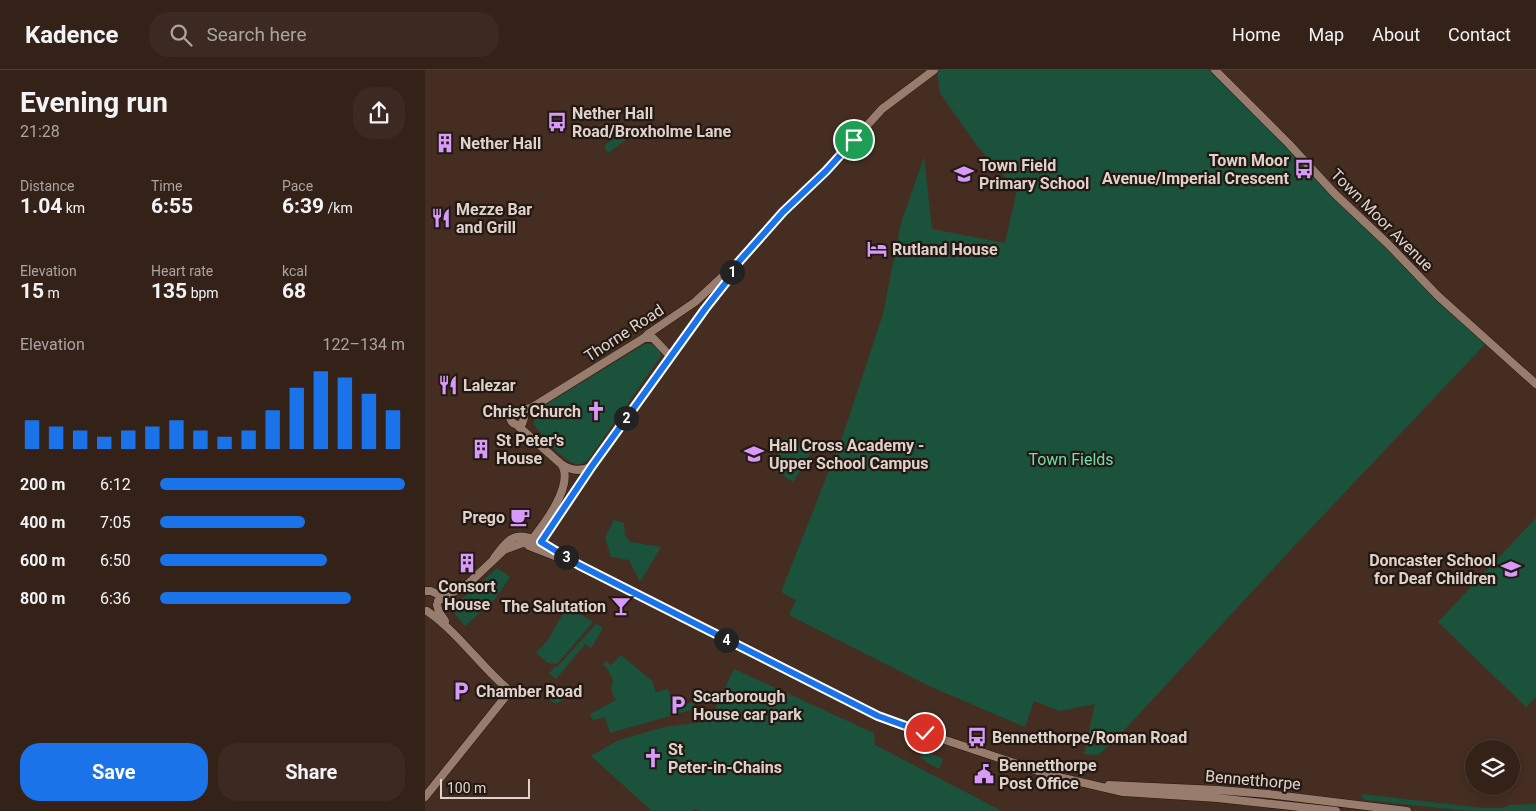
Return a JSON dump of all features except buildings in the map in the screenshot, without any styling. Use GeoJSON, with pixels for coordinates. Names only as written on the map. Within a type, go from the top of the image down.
{"type":"FeatureCollection","features":[{"type":"Feature","properties":{"kind":"street","name":"Thorne Road"},"geometry":{"type":"LineString","coordinates":[[561,464],[518,426],[522,424],[525,418],[523,414],[518,412],[531,408],[643,338],[695,302],[736,265],[783,212],[826,171],[882,109],[934,70]]}},
{"type":"Feature","properties":{"kind":"street","name":"Town Moor Avenue"},"geometry":{"type":"LineString","coordinates":[[1215,70],[1289,144],[1335,194],[1388,244],[1438,296],[1536,384]]}},
{"type":"Feature","properties":{"kind":"street","name":"Thorne Road"},"geometry":{"type":"LineString","coordinates":[[536,543],[705,309],[731,276],[736,265]]}},
{"type":"Feature","properties":{"kind":"street"},"geometry":{"type":"LineString","coordinates":[[643,338],[653,338],[671,357]]}},
{"type":"Feature","properties":{"kind":"street"},"geometry":{"type":"LineString","coordinates":[[561,464],[567,469],[575,470],[586,469],[592,466]]}},
{"type":"Feature","properties":{"kind":"street"},"geometry":{"type":"LineString","coordinates":[[536,543],[557,505],[565,472],[561,464]]}},
{"type":"Feature","properties":{"kind":"street"},"geometry":{"type":"LineString","coordinates":[[495,558],[504,545],[514,537],[518,536],[536,543]]}},
{"type":"Feature","properties":{"kind":"street"},"geometry":{"type":"LineString","coordinates":[[426,610],[433,610],[437,603],[469,583],[504,550],[523,543],[536,543]]}},
{"type":"Feature","properties":{"kind":"street","name":"Bennetthorpe"},"geometry":{"type":"LineString","coordinates":[[536,543],[894,723],[1050,775],[1123,792],[1217,798],[1336,811]]}},
{"type":"Feature","properties":{"kind":"street"},"geometry":{"type":"LineString","coordinates":[[425,591],[434,592],[439,595],[460,589]]}},
{"type":"Feature","properties":{"kind":"street"},"geometry":{"type":"LineString","coordinates":[[434,592],[437,597],[439,612],[453,633]]}},
{"type":"Feature","properties":{"kind":"street"},"geometry":{"type":"LineString","coordinates":[[425,798],[510,691],[498,681],[453,633],[426,610]]}},
{"type":"Feature","properties":{"kind":"street","name":"Bennetthorpe"},"geometry":{"type":"LineString","coordinates":[[1095,785],[1268,794],[1407,811]]}},
{"type":"Feature","properties":{"kind":"green space","name":"Town Fields"},"geometry":{"type":"Polygon","coordinates":[[[937,70],[1209,70],[1289,144],[1487,342],[1297,543],[1118,737],[1098,755],[1084,754],[1095,704],[1059,711],[1034,701],[1025,727],[929,686],[789,615],[796,600],[781,592],[843,435],[883,314],[901,223],[924,157],[932,229],[1005,243],[1017,190],[978,147],[940,93],[937,70]]]}},
{"type":"Feature","properties":{"kind":"green space"},"geometry":{"type":"Polygon","coordinates":[[[621,132],[627,139],[608,153],[605,145],[621,132]]]}},
{"type":"Feature","properties":{"kind":"green space"},"geometry":{"type":"Polygon","coordinates":[[[645,344],[658,347],[661,356],[588,460],[581,464],[569,461],[556,450],[534,425],[534,415],[537,410],[645,344]]]}},
{"type":"Feature","properties":{"kind":"green space"},"geometry":{"type":"Polygon","coordinates":[[[788,436],[812,451],[793,482],[770,467],[788,436]]]}},
{"type":"Feature","properties":{"kind":"green space","name":"Doncaster School for Deaf Children"},"geometry":{"type":"Polygon","coordinates":[[[1536,518],[1536,697],[1526,707],[1438,622],[1536,518]]]}},
{"type":"Feature","properties":{"kind":"green space"},"geometry":{"type":"Polygon","coordinates":[[[614,520],[624,523],[625,535],[630,542],[661,547],[640,582],[629,560],[611,557],[605,538],[614,520]]]}},
{"type":"Feature","properties":{"kind":"green space"},"geometry":{"type":"Polygon","coordinates":[[[497,568],[510,577],[494,600],[465,626],[450,608],[452,604],[467,595],[497,568]]]}},
{"type":"Feature","properties":{"kind":"green space"},"geometry":{"type":"Polygon","coordinates":[[[567,607],[593,622],[557,664],[548,663],[536,653],[547,641],[567,607]]]}},
{"type":"Feature","properties":{"kind":"green space"},"geometry":{"type":"Polygon","coordinates":[[[596,624],[603,628],[591,648],[585,644],[556,679],[549,673],[558,666],[596,624]]]}},
{"type":"Feature","properties":{"kind":"green space"},"geometry":{"type":"Polygon","coordinates":[[[621,655],[652,681],[656,692],[668,689],[674,707],[693,702],[695,709],[610,733],[605,717],[593,720],[590,714],[616,700],[611,690],[613,680],[607,668],[603,665],[606,661],[611,665],[621,655]]]}},
{"type":"Feature","properties":{"kind":"green space"},"geometry":{"type":"Polygon","coordinates":[[[734,669],[874,733],[875,745],[1002,811],[700,811],[695,809],[692,811],[652,811],[591,756],[619,740],[664,727],[721,720],[713,713],[734,669]]]}},
{"type":"Feature","properties":{"kind":"green space"},"geometry":{"type":"Polygon","coordinates":[[[553,689],[559,689],[563,696],[559,703],[553,703],[549,699],[549,693],[553,689]]]}},
{"type":"Feature","properties":{"kind":"green space"},"geometry":{"type":"Polygon","coordinates":[[[923,751],[943,759],[939,769],[920,758],[923,751]]]}},
{"type":"Feature","properties":{"kind":"green space"},"geometry":{"type":"Polygon","coordinates":[[[1361,794],[1483,808],[1503,808],[1510,805],[1536,804],[1536,811],[1468,811],[1365,800],[1361,794]]]}},
{"type":"Feature","properties":{"kind":"place","name":"Nether Hall Road/Broxholme Lane"},"geometry":{"type":"Point","coordinates":[557,122]}},
{"type":"Feature","properties":{"kind":"place","name":"Nether Hall"},"geometry":{"type":"Point","coordinates":[445,143]}},
{"type":"Feature","properties":{"kind":"place","name":"Town Moor Avenue/Imperial Crescent"},"geometry":{"type":"Point","coordinates":[1304,169]}},
{"type":"Feature","properties":{"kind":"place","name":"Town Field Primary School"},"geometry":{"type":"Point","coordinates":[964,174]}},
{"type":"Feature","properties":{"kind":"place","name":"Mezze Bar and Grill"},"geometry":{"type":"Point","coordinates":[441,218]}},
{"type":"Feature","properties":{"kind":"place","name":"Rutland House"},"geometry":{"type":"Point","coordinates":[877,249]}},
{"type":"Feature","properties":{"kind":"place","name":"Lalezar"},"geometry":{"type":"Point","coordinates":[448,385]}},
{"type":"Feature","properties":{"kind":"place","name":"Christ Church"},"geometry":{"type":"Point","coordinates":[596,411]}},
{"type":"Feature","properties":{"kind":"place","name":"St Peter's House"},"geometry":{"type":"Point","coordinates":[481,449]}},
{"type":"Feature","properties":{"kind":"place","name":"Hall Cross Academy - Upper School Campus"},"geometry":{"type":"Point","coordinates":[754,454]}},
{"type":"Feature","properties":{"kind":"place","name":"Prego"},"geometry":{"type":"Point","coordinates":[520,517]}},
{"type":"Feature","properties":{"kind":"place","name":"Consort House"},"geometry":{"type":"Point","coordinates":[467,563]}},
{"type":"Feature","properties":{"kind":"place","name":"Doncaster School for Deaf Children"},"geometry":{"type":"Point","coordinates":[1511,569]}},
{"type":"Feature","properties":{"kind":"place","name":"The Salutation"},"geometry":{"type":"Point","coordinates":[621,606]}},
{"type":"Feature","properties":{"kind":"place","name":"Chamber Road"},"geometry":{"type":"Point","coordinates":[461,691]}},
{"type":"Feature","properties":{"kind":"place","name":"Scarborough House car park"},"geometry":{"type":"Point","coordinates":[678,705]}},
{"type":"Feature","properties":{"kind":"place","name":"Bennetthorpe/Roman Road"},"geometry":{"type":"Point","coordinates":[977,737]}},
{"type":"Feature","properties":{"kind":"place","name":"St Peter-in-Chains"},"geometry":{"type":"Point","coordinates":[653,758]}},
{"type":"Feature","properties":{"kind":"place","name":"Bennetthorpe Post Office"},"geometry":{"type":"Point","coordinates":[984,774]}},
{"type":"Feature","properties":{"kind":"route"},"geometry":{"type":"LineString","coordinates":[[854,140],[826,171],[783,212],[736,265],[731,276],[592,466],[541,542],[579,565],[878,716],[925,733]]}}]}
